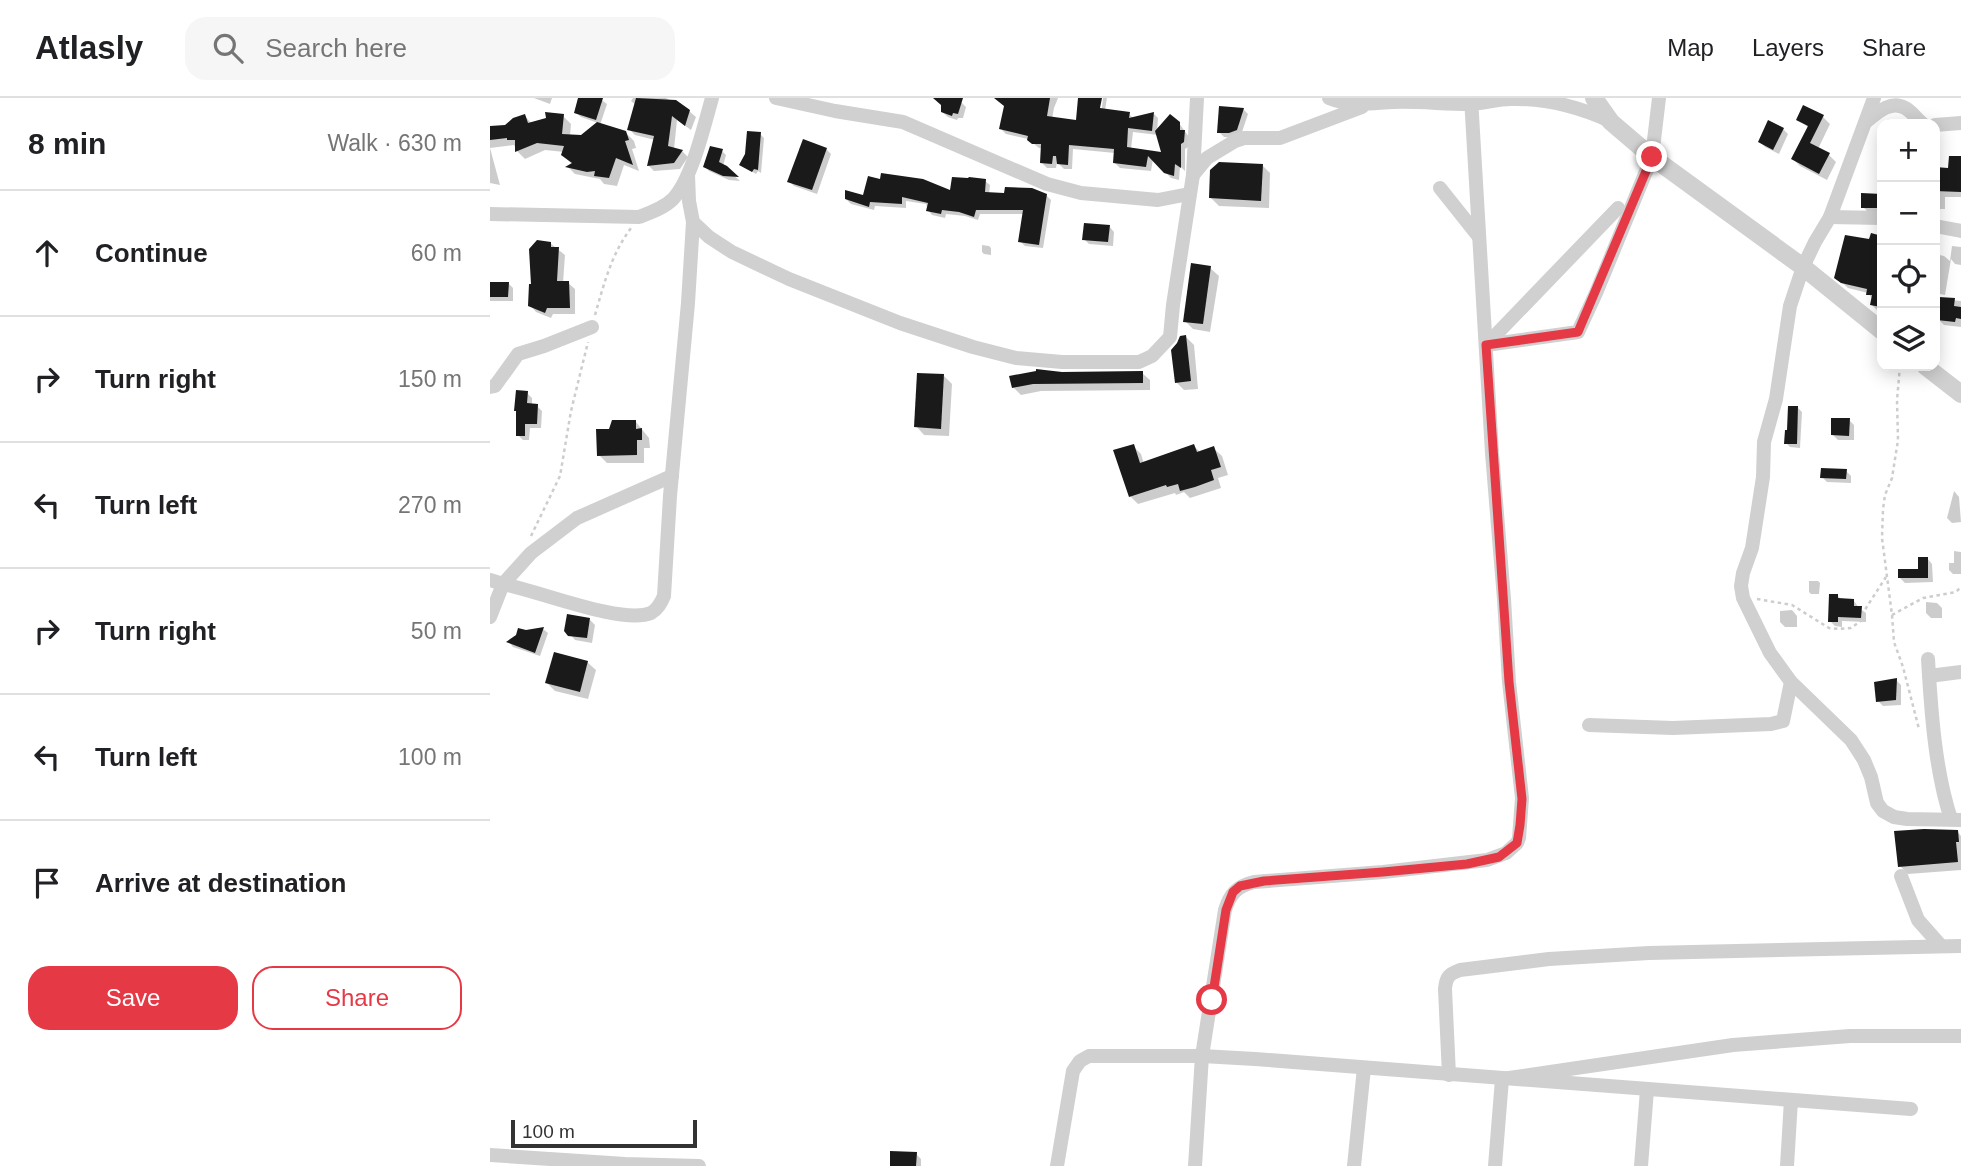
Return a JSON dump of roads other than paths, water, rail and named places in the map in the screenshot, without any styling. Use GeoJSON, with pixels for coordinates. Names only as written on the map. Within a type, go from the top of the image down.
{"type":"FeatureCollection","features":[{"type":"Feature","properties":{"kind":"street"},"geometry":{"type":"LineString","coordinates":[[490,214],[639,217],[658,209],[672,200],[688,175],[712,98]]}},
{"type":"Feature","properties":{"kind":"street"},"geometry":{"type":"LineString","coordinates":[[776,98],[903,122],[1047,184],[1082,193],[1158,200],[1189,194]]}},
{"type":"Feature","properties":{"kind":"street"},"geometry":{"type":"LineString","coordinates":[[693,222],[709,237],[732,252],[789,279],[900,323],[973,346],[1016,358],[1062,362],[1139,362],[1152,356],[1170,337],[1189,194],[1194,175],[1197,98]]}},
{"type":"Feature","properties":{"kind":"street"},"geometry":{"type":"LineString","coordinates":[[1329,98],[1341,103],[1511,99],[1564,104],[1611,122]]}},
{"type":"Feature","properties":{"kind":"street"},"geometry":{"type":"LineString","coordinates":[[1594,98],[1611,122],[1652,157],[1803,267],[1877,327]]}},
{"type":"Feature","properties":{"kind":"street"},"geometry":{"type":"LineString","coordinates":[[1486,345],[1578,332],[1652,157],[1659,98]]}},
{"type":"Feature","properties":{"kind":"street"},"geometry":{"type":"LineString","coordinates":[[1874,98],[1830,217],[1803,267],[1790,306],[1776,399],[1763,442],[1763,477],[1752,548],[1741,586],[1743,598],[1770,653],[1791,682],[1851,740],[1864,760],[1877,803],[1883,811],[1894,817],[1907,819],[1956,820]]}},
{"type":"Feature","properties":{"kind":"street"},"geometry":{"type":"LineString","coordinates":[[1194,175],[1207,158],[1235,141],[1244,138],[1280,138],[1375,101]]}},
{"type":"Feature","properties":{"kind":"street"},"geometry":{"type":"LineString","coordinates":[[1195,1166],[1202,1056],[1226,910],[1233,892],[1240,886],[1264,881],[1383,872],[1487,860],[1506,853],[1519,838],[1522,799],[1509,682],[1471,101]]}},
{"type":"Feature","properties":{"kind":"street"},"geometry":{"type":"LineString","coordinates":[[1866,121],[1884,108],[1894,106],[1905,107],[1918,119]]}},
{"type":"Feature","properties":{"kind":"street"},"geometry":{"type":"LineString","coordinates":[[1940,125],[1961,123]]}},
{"type":"Feature","properties":{"kind":"street"},"geometry":{"type":"LineString","coordinates":[[496,582],[564,602],[624,615],[652,612],[664,596],[693,222],[688,175]]}},
{"type":"Feature","properties":{"kind":"street"},"geometry":{"type":"LineString","coordinates":[[1440,188],[1479,237]]}},
{"type":"Feature","properties":{"kind":"street"},"geometry":{"type":"LineString","coordinates":[[1486,345],[1618,208]]}},
{"type":"Feature","properties":{"kind":"street"},"geometry":{"type":"LineString","coordinates":[[1830,217],[1877,218]]}},
{"type":"Feature","properties":{"kind":"street"},"geometry":{"type":"LineString","coordinates":[[1940,227],[1961,231]]}},
{"type":"Feature","properties":{"kind":"street"},"geometry":{"type":"LineString","coordinates":[[490,387],[495,386],[518,354],[592,327]]}},
{"type":"Feature","properties":{"kind":"street"},"geometry":{"type":"LineString","coordinates":[[1931,371],[1961,394]]}},
{"type":"Feature","properties":{"kind":"street"},"geometry":{"type":"LineString","coordinates":[[496,582],[577,518],[672,476]]}},
{"type":"Feature","properties":{"kind":"street"},"geometry":{"type":"LineString","coordinates":[[490,617],[497,594],[496,582]]}},
{"type":"Feature","properties":{"kind":"street"},"geometry":{"type":"LineString","coordinates":[[1928,659],[1932,720],[1946,805],[1956,820]]}},
{"type":"Feature","properties":{"kind":"street"},"geometry":{"type":"LineString","coordinates":[[1929,676],[1961,672]]}},
{"type":"Feature","properties":{"kind":"street"},"geometry":{"type":"LineString","coordinates":[[1589,725],[1673,728],[1771,724],[1783,721],[1791,682]]}},
{"type":"Feature","properties":{"kind":"street"},"geometry":{"type":"LineString","coordinates":[[1901,876],[1918,920],[1941,946]]}},
{"type":"Feature","properties":{"kind":"street"},"geometry":{"type":"LineString","coordinates":[[1449,1074],[1445,989],[1450,974],[1460,970],[1549,959],[1649,953],[1961,946]]}},
{"type":"Feature","properties":{"kind":"street"},"geometry":{"type":"LineString","coordinates":[[1502,1079],[1733,1045],[1850,1036],[1961,1036]]}},
{"type":"Feature","properties":{"kind":"street"},"geometry":{"type":"LineString","coordinates":[[1057,1166],[1073,1071],[1080,1061],[1089,1056],[1202,1056],[1911,1110]]}},
{"type":"Feature","properties":{"kind":"street"},"geometry":{"type":"LineString","coordinates":[[1354,1166],[1364,1068]]}},
{"type":"Feature","properties":{"kind":"street"},"geometry":{"type":"LineString","coordinates":[[1494,1166],[1502,1079]]}},
{"type":"Feature","properties":{"kind":"street"},"geometry":{"type":"LineString","coordinates":[[1641,1166],[1647,1090]]}},
{"type":"Feature","properties":{"kind":"street"},"geometry":{"type":"LineString","coordinates":[[1787,1166],[1791,1100]]}},
{"type":"Feature","properties":{"kind":"street"},"geometry":{"type":"LineString","coordinates":[[490,1155],[699,1166]]}}]}
